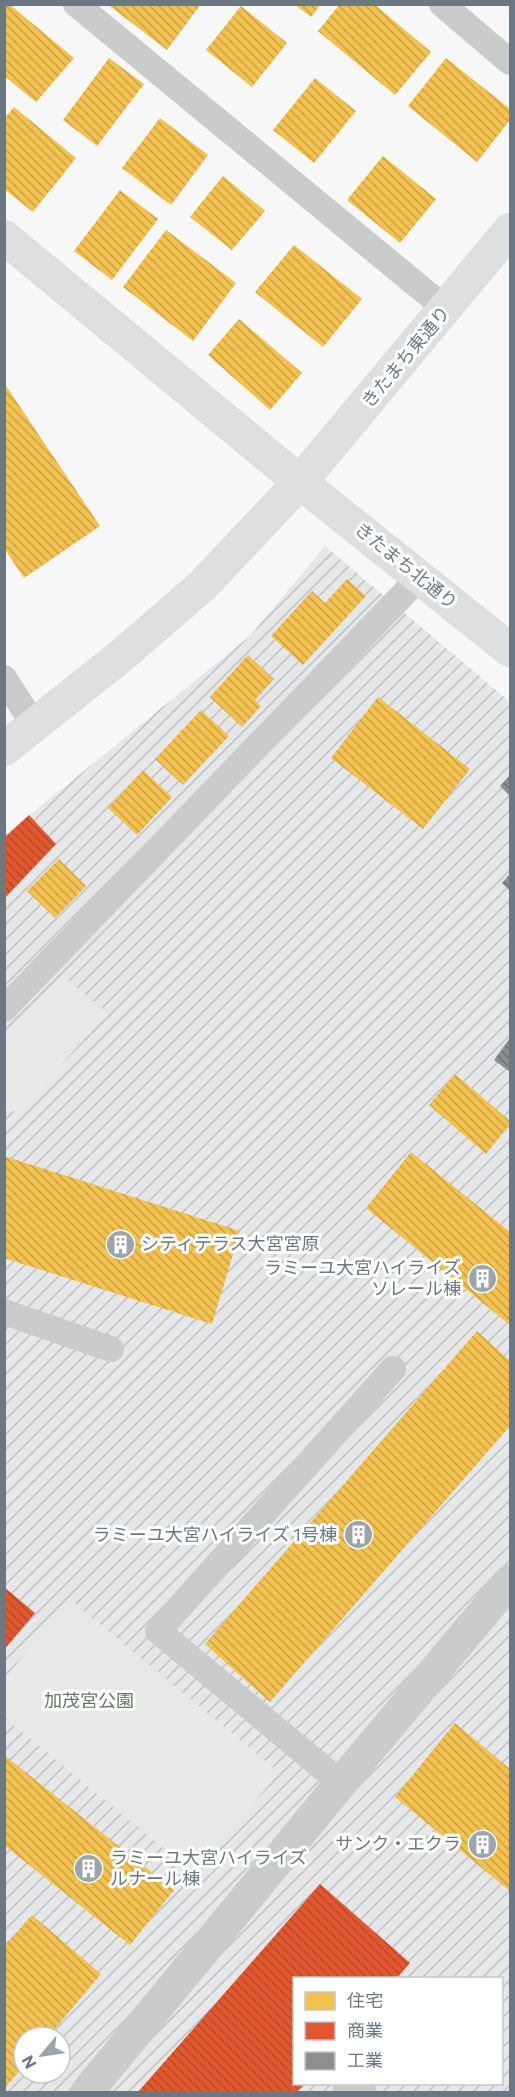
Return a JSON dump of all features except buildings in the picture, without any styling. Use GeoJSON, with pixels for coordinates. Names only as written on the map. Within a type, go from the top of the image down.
{"type":"FeatureCollection","features":[{"type":"Feature","properties":{"kind":"street","name":"きたまち東通り"},"geometry":{"type":"LineString","coordinates":[[4,749],[121,656],[203,585],[300,482],[510,230]]}},
{"type":"Feature","properties":{"kind":"street","name":"きたまち北通り"},"geometry":{"type":"LineString","coordinates":[[4,237],[300,482],[510,650]]}},
{"type":"Feature","properties":{"kind":"street"},"geometry":{"type":"LineString","coordinates":[[87,2092],[510,1581]]}},
{"type":"Feature","properties":{"kind":"street"},"geometry":{"type":"LineString","coordinates":[[349,2092],[354,2087],[360,2092]]}},
{"type":"Feature","properties":{"kind":"lane"},"geometry":{"type":"LineString","coordinates":[[76,4],[446,309]]}},
{"type":"Feature","properties":{"kind":"lane"},"geometry":{"type":"LineString","coordinates":[[442,4],[510,62]]}},
{"type":"Feature","properties":{"kind":"lane"},"geometry":{"type":"LineString","coordinates":[[4,1009],[420,576]]}},
{"type":"Feature","properties":{"kind":"lane"},"geometry":{"type":"LineString","coordinates":[[4,678],[34,725]]}},
{"type":"Feature","properties":{"kind":"lane"},"geometry":{"type":"LineString","coordinates":[[4,1312],[111,1349]]}},
{"type":"Feature","properties":{"kind":"lane"},"geometry":{"type":"LineString","coordinates":[[341,1783],[158,1631],[393,1369]]}},
{"type":"Feature","properties":{"kind":"shaded area"},"geometry":{"type":"Polygon","coordinates":[[[325,546],[510,702],[510,2092],[5,2092],[5,835],[250,636],[325,546]]]}},
{"type":"Feature","properties":{"kind":"green space"},"geometry":{"type":"Polygon","coordinates":[[[62,975],[107,1013],[19,1113],[5,1108],[5,1035],[62,975]]]}},
{"type":"Feature","properties":{"kind":"green space","name":"加茂宮公園"},"geometry":{"type":"Polygon","coordinates":[[[69,1599],[279,1772],[196,1875],[5,1718],[5,1678],[69,1599]]]}},
{"type":"Feature","properties":{"kind":"place","name":"シティテラス大宮宮原"},"geometry":{"type":"Point","coordinates":[120,1244]}},
{"type":"Feature","properties":{"kind":"place","name":"ラミーユ大宮ハイライズ ソレール棟"},"geometry":{"type":"Point","coordinates":[482,1278]}},
{"type":"Feature","properties":{"kind":"place","name":"ラミーユ大宮ハイライズ 1号棟"},"geometry":{"type":"Point","coordinates":[358,1535]}},
{"type":"Feature","properties":{"kind":"place","name":"サンク・エクラ"},"geometry":{"type":"Point","coordinates":[482,1844]}},
{"type":"Feature","properties":{"kind":"place","name":"ラミーユ大宮ハイライズ ルナール棟"},"geometry":{"type":"Point","coordinates":[89,1868]}}]}
